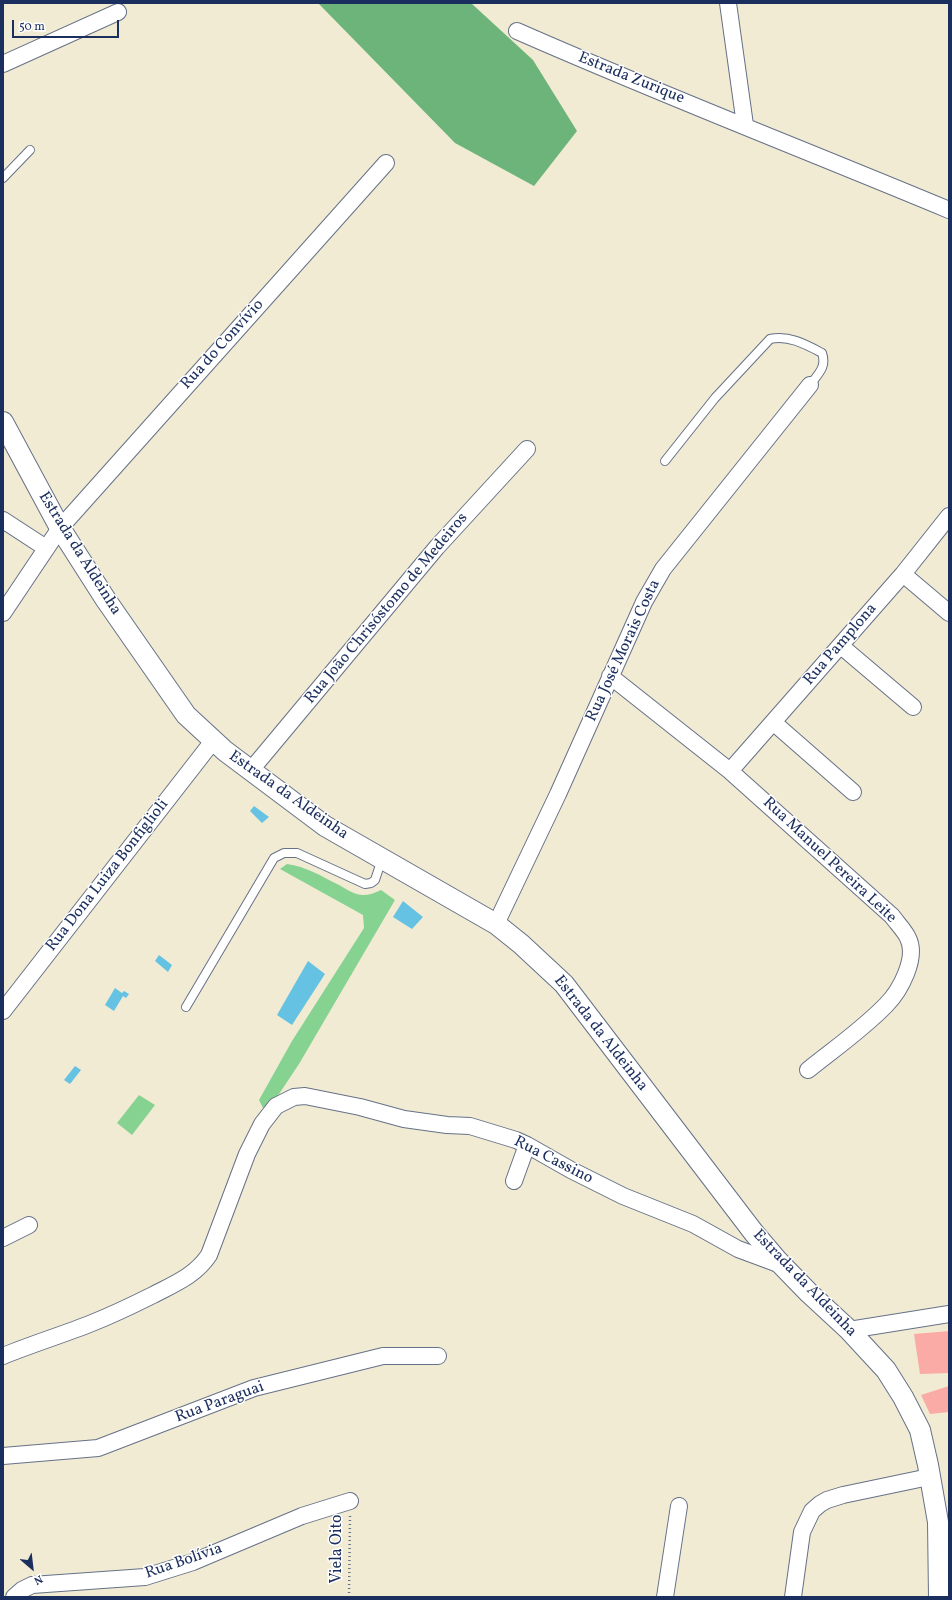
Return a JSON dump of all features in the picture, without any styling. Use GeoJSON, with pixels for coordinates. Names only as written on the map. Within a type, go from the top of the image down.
{"type":"FeatureCollection","features":[{"type":"Feature","properties":{"kind":"street"},"geometry":{"type":"LineString","coordinates":[[728,3],[745,126]]}},
{"type":"Feature","properties":{"kind":"street"},"geometry":{"type":"LineString","coordinates":[[3,64],[118,12]]}},
{"type":"Feature","properties":{"kind":"street","name":"Estrada Zurique"},"geometry":{"type":"LineString","coordinates":[[517,31],[617,75],[949,210]]}},
{"type":"Feature","properties":{"kind":"street","name":"Rua do Convívio"},"geometry":{"type":"LineString","coordinates":[[3,613],[60,528],[386,163]]}},
{"type":"Feature","properties":{"kind":"street","name":"Rua José Morais Costa"},"geometry":{"type":"LineString","coordinates":[[496,924],[558,794],[644,602],[663,569],[810,385]]}},
{"type":"Feature","properties":{"kind":"street","name":"Estrada da Aldeinha"},"geometry":{"type":"LineString","coordinates":[[3,422],[60,528],[106,600],[186,715],[213,741],[325,826],[496,924],[521,944],[564,984],[754,1233],[782,1265],[809,1293],[849,1330],[886,1370],[903,1397],[920,1430],[927,1458],[929,1477],[938,1522],[939,1597]]}},
{"type":"Feature","properties":{"kind":"street","name":"Rua João Chrisóstomo de Medeiros"},"geometry":{"type":"LineString","coordinates":[[251,770],[437,547],[527,449]]}},
{"type":"Feature","properties":{"kind":"street","name":"Rua Pamplona"},"geometry":{"type":"LineString","coordinates":[[730,772],[903,574],[949,516]]}},
{"type":"Feature","properties":{"kind":"street"},"geometry":{"type":"LineString","coordinates":[[3,520],[46,548]]}},
{"type":"Feature","properties":{"kind":"street"},"geometry":{"type":"LineString","coordinates":[[903,574],[949,613]]}},
{"type":"Feature","properties":{"kind":"street"},"geometry":{"type":"LineString","coordinates":[[841,646],[913,707]]}},
{"type":"Feature","properties":{"kind":"street","name":"Rua Manuel Pereira Leite"},"geometry":{"type":"LineString","coordinates":[[610,676],[730,772],[892,916],[909,939],[911,956],[906,975],[891,1000],[868,1021],[808,1070]]}},
{"type":"Feature","properties":{"kind":"street"},"geometry":{"type":"LineString","coordinates":[[773,722],[853,792]]}},
{"type":"Feature","properties":{"kind":"street","name":"Rua Dona Luiza Bonfiglioli"},"geometry":{"type":"LineString","coordinates":[[3,1011],[213,741]]}},
{"type":"Feature","properties":{"kind":"street","name":"Rua Cassino"},"geometry":{"type":"LineString","coordinates":[[3,1356],[29,1345],[90,1324],[169,1287],[196,1271],[209,1255],[246,1154],[268,1114],[285,1100],[299,1096],[360,1107],[404,1119],[447,1125],[470,1126],[527,1145],[571,1170],[623,1196],[693,1224],[738,1249],[782,1265]]}},
{"type":"Feature","properties":{"kind":"street"},"geometry":{"type":"LineString","coordinates":[[514,1180],[527,1145]]}},
{"type":"Feature","properties":{"kind":"street"},"geometry":{"type":"LineString","coordinates":[[3,1238],[29,1225]]}},
{"type":"Feature","properties":{"kind":"street"},"geometry":{"type":"LineString","coordinates":[[849,1330],[949,1314]]}},
{"type":"Feature","properties":{"kind":"street","name":"Rua Paraguai"},"geometry":{"type":"LineString","coordinates":[[4,1453],[98,1448],[254,1388],[383,1356],[438,1356]]}},
{"type":"Feature","properties":{"kind":"street"},"geometry":{"type":"LineString","coordinates":[[793,1597],[802,1532],[812,1512],[820,1504],[843,1495],[929,1477]]}},
{"type":"Feature","properties":{"kind":"street","name":"Rua Bolívia"},"geometry":{"type":"LineString","coordinates":[[14,1597],[22,1590],[32,1585],[145,1577],[193,1562],[302,1516],[350,1501]]}},
{"type":"Feature","properties":{"kind":"street"},"geometry":{"type":"LineString","coordinates":[[665,1597],[679,1506]]}},
{"type":"Feature","properties":{"kind":"lane"},"geometry":{"type":"LineString","coordinates":[[3,178],[30,150]]}},
{"type":"Feature","properties":{"kind":"lane"},"geometry":{"type":"LineString","coordinates":[[665,461],[715,398],[770,338],[781,337],[796,340],[822,353],[825,361],[822,369],[810,385]]}},
{"type":"Feature","properties":{"kind":"lane"},"geometry":{"type":"LineString","coordinates":[[186,1007],[274,858],[284,853],[297,853],[365,884],[371,883],[375,880],[382,858]]}},
{"type":"Feature","properties":{"kind":"path","name":"Viela Oito"},"geometry":{"type":"LineString","coordinates":[[350,1501],[350,1597]]}},
{"type":"Feature","properties":{"kind":"green space"},"geometry":{"type":"Polygon","coordinates":[[[318,3],[471,3],[533,60],[577,131],[534,186],[455,143],[318,3]]]}},
{"type":"Feature","properties":{"kind":"green space"},"geometry":{"type":"Polygon","coordinates":[[[287,864],[314,872],[357,894],[368,895],[381,890],[395,900],[299,1064],[279,1094],[263,1108],[259,1100],[292,1041],[364,928],[363,915],[280,869],[287,864]]]}},
{"type":"Feature","properties":{"kind":"green space"},"geometry":{"type":"Polygon","coordinates":[[[139,1095],[155,1105],[132,1135],[117,1123],[139,1095]]]}},
{"type":"Feature","properties":{"kind":"water"},"geometry":{"type":"Polygon","coordinates":[[[254,806],[269,817],[262,823],[250,811],[254,806]]]}},
{"type":"Feature","properties":{"kind":"water"},"geometry":{"type":"Polygon","coordinates":[[[403,901],[423,917],[412,929],[393,917],[403,901]]]}},
{"type":"Feature","properties":{"kind":"water"},"geometry":{"type":"Polygon","coordinates":[[[159,955],[172,965],[168,972],[155,961],[159,955]]]}},
{"type":"Feature","properties":{"kind":"water"},"geometry":{"type":"Polygon","coordinates":[[[308,961],[325,974],[292,1025],[277,1015],[308,961]]]}},
{"type":"Feature","properties":{"kind":"water"},"geometry":{"type":"Polygon","coordinates":[[[115,988],[122,993],[124,991],[129,994],[126,998],[123,996],[114,1011],[105,1005],[115,988]]]}},
{"type":"Feature","properties":{"kind":"water"},"geometry":{"type":"Polygon","coordinates":[[[75,1066],[81,1070],[70,1084],[64,1080],[75,1066]]]}},
{"type":"Feature","properties":{"kind":"building"},"geometry":{"type":"Polygon","coordinates":[[[949,1331],[949,1373],[920,1374],[914,1334],[949,1331]]]}},
{"type":"Feature","properties":{"kind":"building"},"geometry":{"type":"Polygon","coordinates":[[[949,1386],[949,1412],[930,1414],[921,1395],[949,1386]]]}}]}
